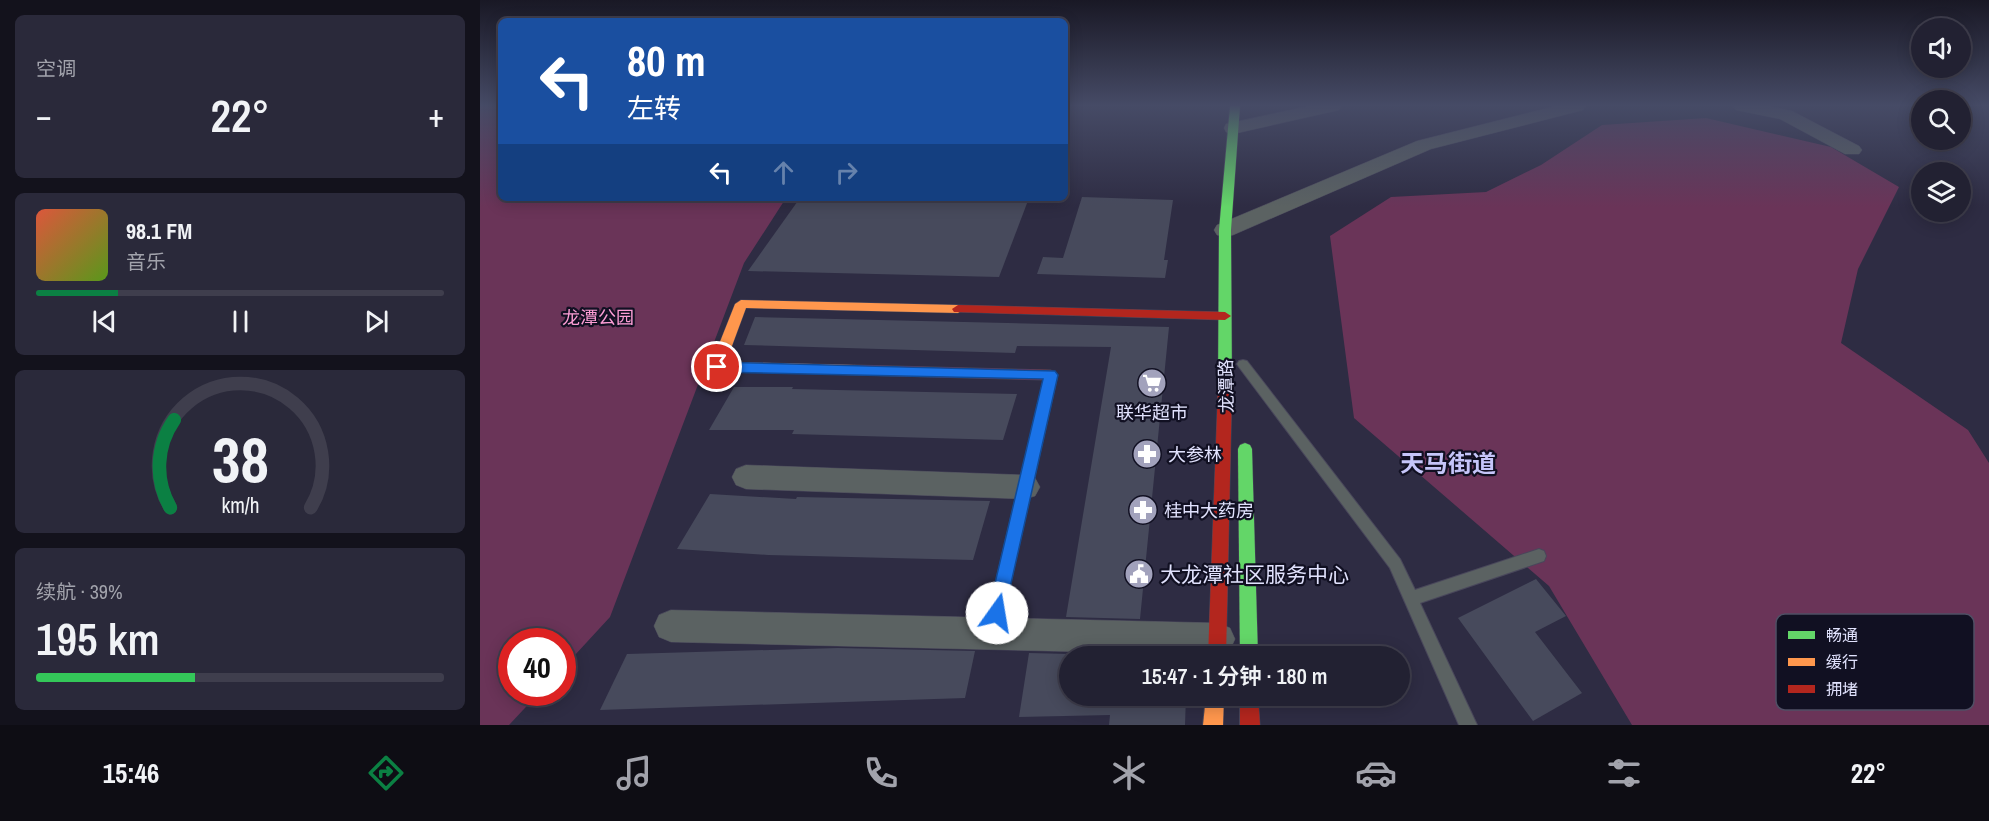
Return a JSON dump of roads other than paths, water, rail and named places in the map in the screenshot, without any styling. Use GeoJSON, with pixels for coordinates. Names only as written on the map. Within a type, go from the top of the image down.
{"type":"FeatureCollection","features":[{"type":"Feature","properties":{"kind":"street","name":"龙潭路"},"geometry":{"type":"LineString","coordinates":[[1217,646],[1225,403],[1225,316],[1237,225],[1242,140]]}},
{"type":"Feature","properties":{"kind":"street"},"geometry":{"type":"LineString","coordinates":[[1237,225],[1424,145],[1444,140]]}},
{"type":"Feature","properties":{"kind":"street"},"geometry":{"type":"LineString","coordinates":[[1833,140],[1852,150]]}},
{"type":"Feature","properties":{"kind":"street"},"geometry":{"type":"LineString","coordinates":[[992,634],[1051,375],[717,367],[741,304],[1225,316]]}},
{"type":"Feature","properties":{"kind":"street","name":"龙潭路"},"geometry":{"type":"LineString","coordinates":[[1243,358],[1244,387]]}},
{"type":"Feature","properties":{"kind":"street","name":"龙潭路"},"geometry":{"type":"LineString","coordinates":[[1245,434],[1249,646]]}},
{"type":"Feature","properties":{"kind":"street"},"geometry":{"type":"LineString","coordinates":[[746,477],[1025,487]]}},
{"type":"Feature","properties":{"kind":"street"},"geometry":{"type":"LineString","coordinates":[[671,626],[992,634],[1185,646]]}},
{"type":"Feature","properties":{"kind":"street"},"geometry":{"type":"LineString","coordinates":[[1213,725],[1214,706]]}},
{"type":"Feature","properties":{"kind":"street"},"geometry":{"type":"LineString","coordinates":[[1249,706],[1250,725]]}},
{"type":"Feature","properties":{"kind":"lane"},"geometry":{"type":"LineString","coordinates":[[1243,358],[1395,564],[1468,725]]}},
{"type":"Feature","properties":{"kind":"lane"},"geometry":{"type":"LineString","coordinates":[[1410,599],[1539,556]]}},
{"type":"Feature","properties":{"kind":"place","name":"联华超市"},"geometry":{"type":"Point","coordinates":[1152,383]}},
{"type":"Feature","properties":{"kind":"place","name":"大参林"},"geometry":{"type":"Point","coordinates":[1147,454]}},
{"type":"Feature","properties":{"kind":"place","name":"桂中大药房"},"geometry":{"type":"Point","coordinates":[1143,510]}},
{"type":"Feature","properties":{"kind":"place","name":"大龙潭社区服务中心"},"geometry":{"type":"Point","coordinates":[1139,574]}},
{"type":"Feature","properties":{"kind":"district","name":"天马街道"},"geometry":{"type":"Point","coordinates":[1448,463]}},
{"type":"Feature","properties":{"kind":"park label","name":"龙潭公园"},"geometry":{"type":"Point","coordinates":[598,317]}}]}
